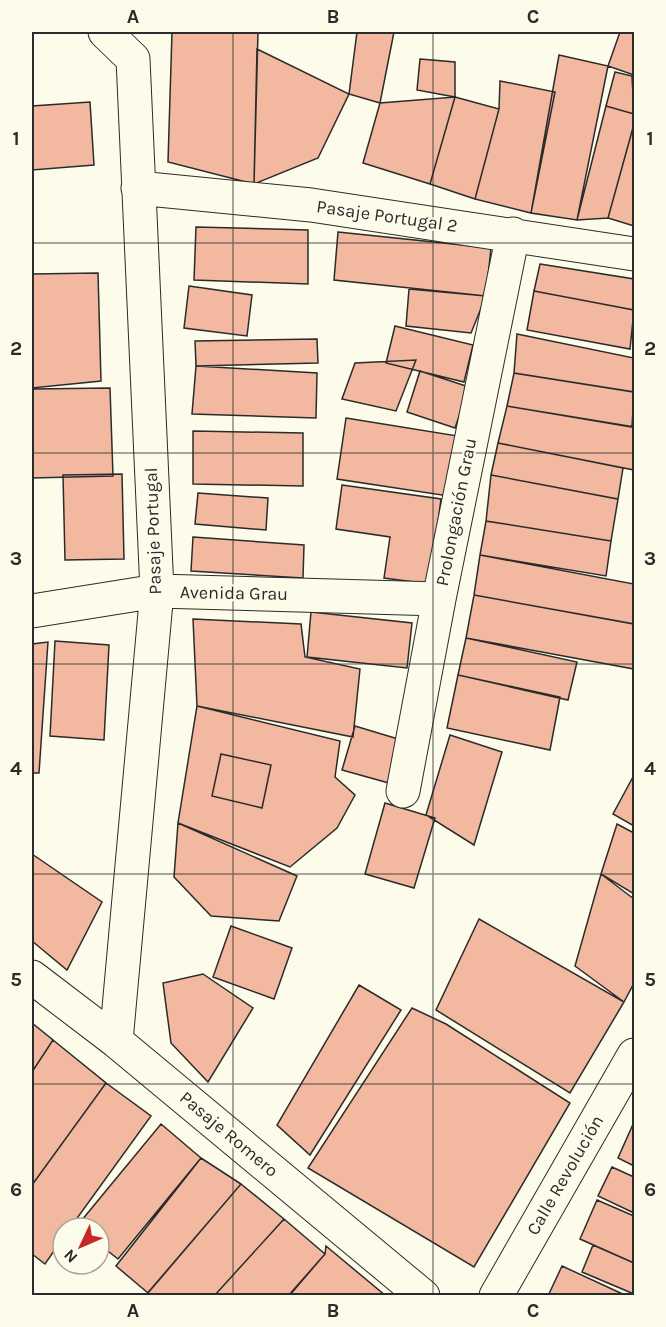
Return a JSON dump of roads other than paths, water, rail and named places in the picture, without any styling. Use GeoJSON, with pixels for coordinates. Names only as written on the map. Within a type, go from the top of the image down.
{"type":"FeatureCollection","features":[{"type":"Feature","properties":{"kind":"street","name":"Pasaje Portugal"},"geometry":{"type":"LineString","coordinates":[[105,32],[133,59],[157,591],[116,1041]]}},
{"type":"Feature","properties":{"kind":"street","name":"Pasaje Portugal 2"},"geometry":{"type":"LineString","coordinates":[[138,188],[310,205],[634,254]]}},
{"type":"Feature","properties":{"kind":"street","name":"Prolongación Grau"},"geometry":{"type":"LineString","coordinates":[[403,791],[439,598],[513,234]]}},
{"type":"Feature","properties":{"kind":"street","name":"Avenida Grau"},"geometry":{"type":"LineString","coordinates":[[32,611],[157,591],[439,598]]}},
{"type":"Feature","properties":{"kind":"street","name":"Pasaje Romero"},"geometry":{"type":"LineString","coordinates":[[32,977],[116,1041],[423,1296]]}},
{"type":"Feature","properties":{"kind":"street","name":"Calle Revolución"},"geometry":{"type":"LineString","coordinates":[[496,1296],[634,1055]]}}]}
